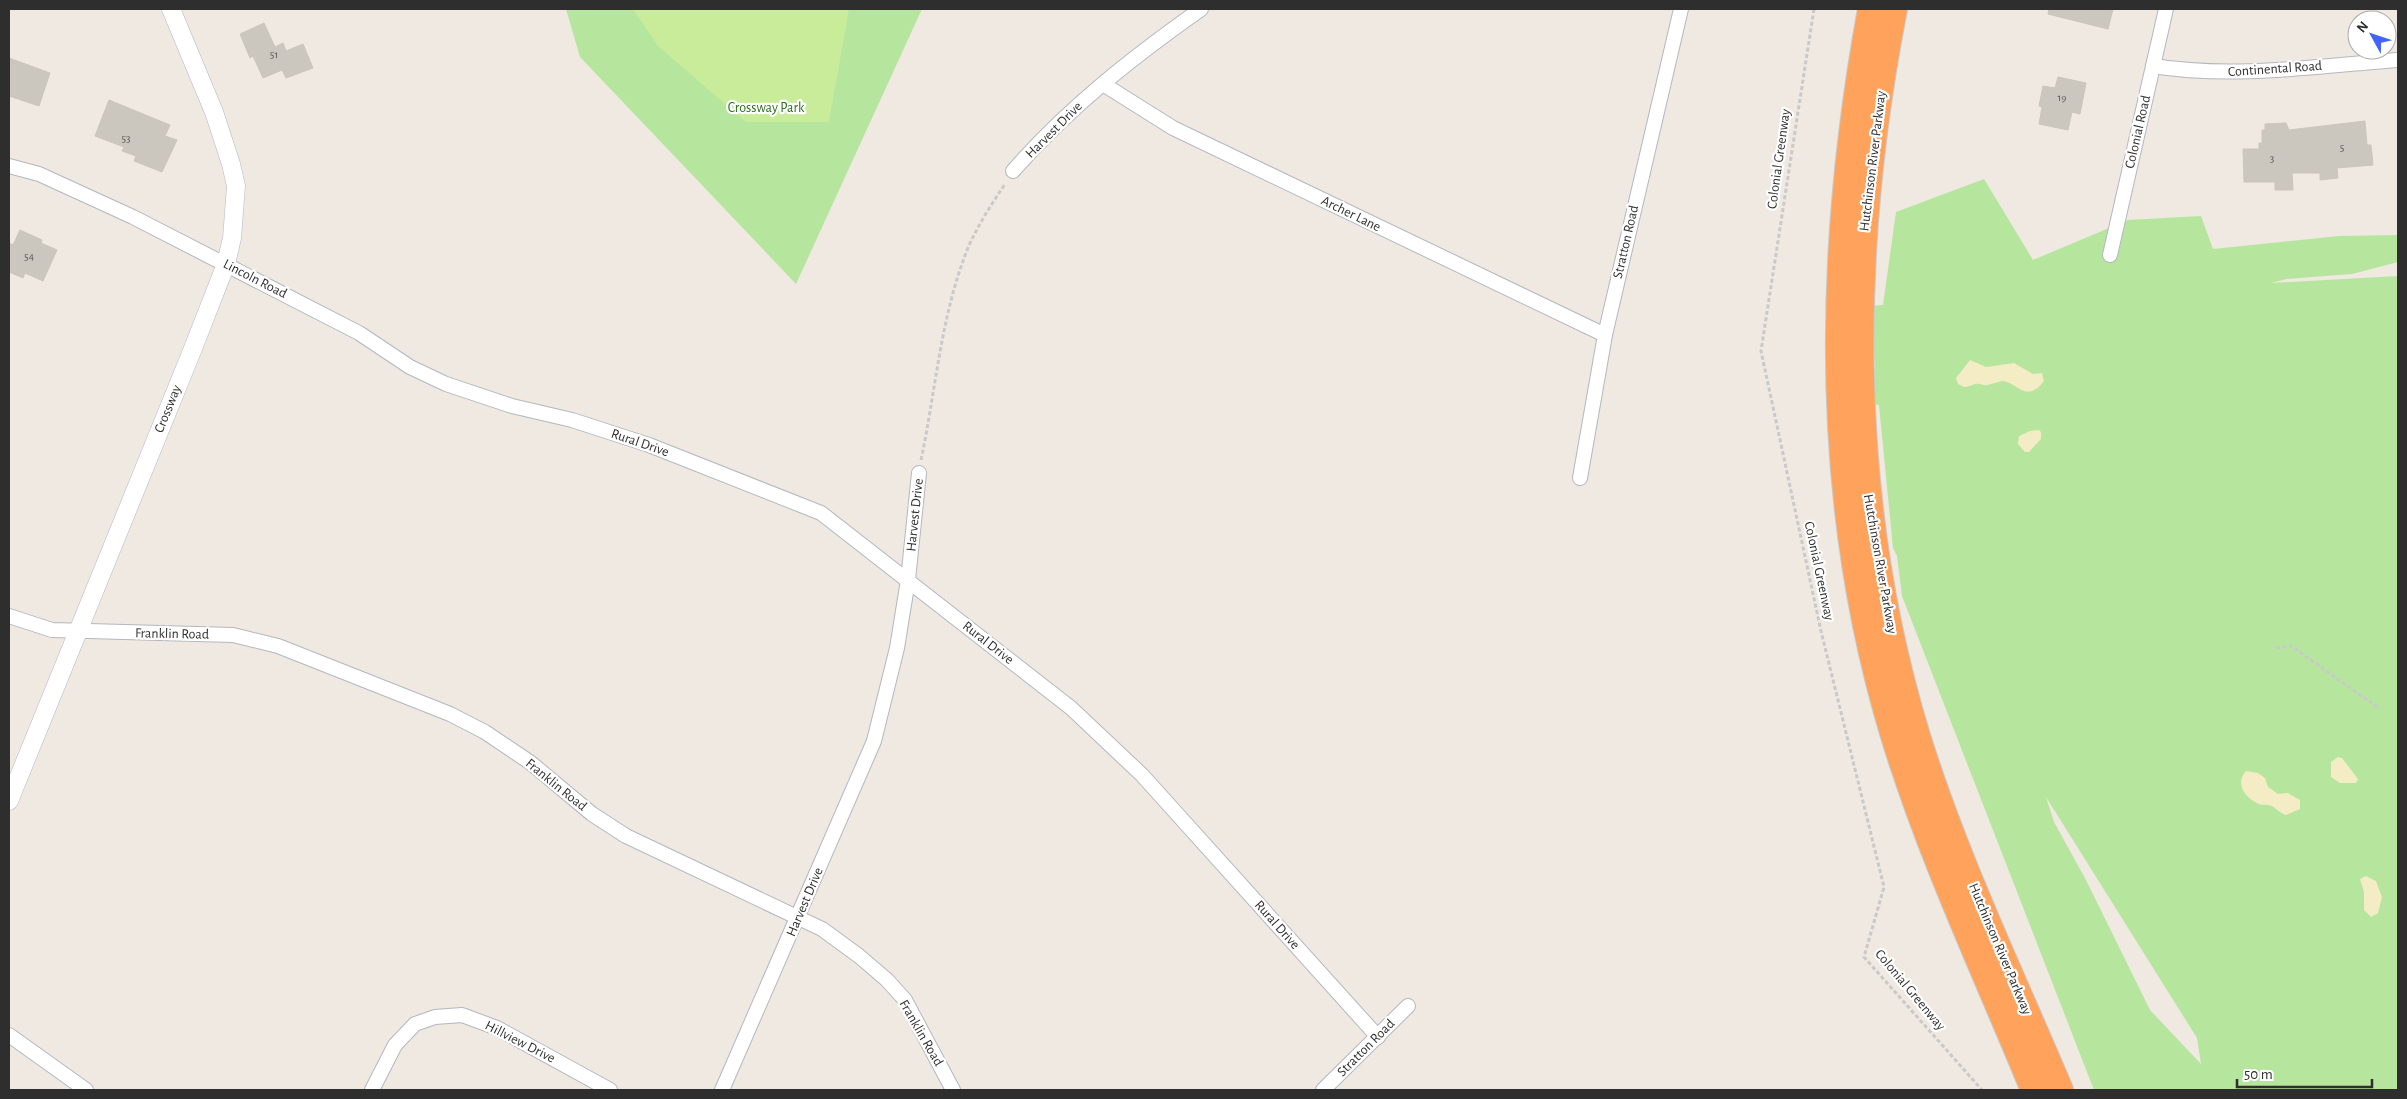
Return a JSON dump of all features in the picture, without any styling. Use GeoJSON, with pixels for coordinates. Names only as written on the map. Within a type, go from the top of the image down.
{"type":"FeatureCollection","features":[{"type":"Feature","properties":{"kind":"highway","name":"Hutchinson River Parkway"},"geometry":{"type":"LineString","coordinates":[[1871,9],[1850,140],[1840,272],[1838,403],[1850,539],[1876,670],[1894,735],[1914,795],[2034,1090]]}},
{"type":"Feature","properties":{"kind":"highway","name":"Hutchinson River Parkway"},"geometry":{"type":"LineString","coordinates":[[1894,9],[1872,146],[1862,279],[1861,408],[1874,541],[1899,669],[1917,735],[1937,796],[2060,1090]]}},
{"type":"Feature","properties":{"kind":"street","name":"Crossway"},"geometry":{"type":"LineString","coordinates":[[9,801],[76,632],[192,351],[226,264],[232,238],[236,186],[231,164],[214,112],[171,9]]}},
{"type":"Feature","properties":{"kind":"street","name":"Harvest Drive"},"geometry":{"type":"LineString","coordinates":[[1013,171],[1034,147],[1103,84],[1140,53],[1201,9]]}},
{"type":"Feature","properties":{"kind":"street","name":"Stratton Road"},"geometry":{"type":"LineString","coordinates":[[1580,478],[1605,335],[1680,9]]}},
{"type":"Feature","properties":{"kind":"street","name":"Colonial Road"},"geometry":{"type":"LineString","coordinates":[[2110,255],[2166,9]]}},
{"type":"Feature","properties":{"kind":"street","name":"Continental Road"},"geometry":{"type":"LineString","coordinates":[[2153,66],[2194,72],[2241,72],[2398,60]]}},
{"type":"Feature","properties":{"kind":"street","name":"Archer Lane"},"geometry":{"type":"LineString","coordinates":[[1103,84],[1174,128],[1605,335]]}},
{"type":"Feature","properties":{"kind":"street","name":"Lincoln Road"},"geometry":{"type":"LineString","coordinates":[[9,166],[39,174],[133,217],[358,332],[410,367],[446,384],[496,401]]}},
{"type":"Feature","properties":{"kind":"street","name":"Rural Drive"},"geometry":{"type":"LineString","coordinates":[[496,401],[572,420],[649,445],[821,513],[1071,708],[1142,775],[1378,1037]]}},
{"type":"Feature","properties":{"kind":"street","name":"Harvest Drive"},"geometry":{"type":"LineString","coordinates":[[722,1090],[874,741],[897,648],[908,580],[919,473]]}},
{"type":"Feature","properties":{"kind":"street","name":"Franklin Road"},"geometry":{"type":"LineString","coordinates":[[9,616],[52,630],[233,635],[278,646],[450,714],[485,732],[531,763],[592,814],[626,836],[822,929],[888,980],[904,1000],[953,1090]]}},
{"type":"Feature","properties":{"kind":"street","name":"Stratton Road"},"geometry":{"type":"LineString","coordinates":[[1323,1090],[1408,1006]]}},
{"type":"Feature","properties":{"kind":"street","name":"Hillview Drive"},"geometry":{"type":"LineString","coordinates":[[372,1090],[395,1045],[415,1024],[435,1017],[462,1015],[497,1028],[610,1090]]}},
{"type":"Feature","properties":{"kind":"street"},"geometry":{"type":"LineString","coordinates":[[9,1035],[86,1090]]}},
{"type":"Feature","properties":{"kind":"path","name":"Colonial Greenway"},"geometry":{"type":"LineString","coordinates":[[1814,9],[1760,351],[1821,630],[1884,887],[1864,956],[1982,1090]]}},
{"type":"Feature","properties":{"kind":"path","name":"Harvest Drive"},"geometry":{"type":"LineString","coordinates":[[919,473],[947,315],[963,260],[987,212],[1013,171]]}},
{"type":"Feature","properties":{"kind":"path"},"geometry":{"type":"LineString","coordinates":[[2276,648],[2291,646],[2380,708]]}},
{"type":"Feature","properties":{"kind":"green space","name":"Crossway Park"},"geometry":{"type":"Polygon","coordinates":[[[566,9],[922,9],[796,284],[580,57],[566,9]]]}},
{"type":"Feature","properties":{"kind":"green space"},"geometry":{"type":"Polygon","coordinates":[[[633,9],[849,9],[829,122],[746,122],[658,46],[633,9]]]}},
{"type":"Feature","properties":{"kind":"green space"},"geometry":{"type":"Polygon","coordinates":[[[1984,179],[2033,260],[2128,220],[2201,216],[2213,249],[2339,236],[2398,235],[2398,262],[2352,274],[2287,279],[2271,283],[2398,276],[2398,1090],[2094,1090],[1902,596],[1897,556],[1893,548],[1879,405],[1870,404],[1875,365],[1869,306],[1883,305],[1896,212],[1984,179]],[[2046,797],[2054,822],[2086,880],[2150,1010],[2201,1064],[2197,1038],[2046,797]]]}},
{"type":"Feature","properties":{"kind":"sand"},"geometry":{"type":"Polygon","coordinates":[[[1970,360],[1986,367],[2014,363],[2033,374],[2042,373],[2044,381],[2038,388],[2026,392],[2002,381],[1964,387],[1958,384],[1956,378],[1970,360]]]}},
{"type":"Feature","properties":{"kind":"sand"},"geometry":{"type":"Polygon","coordinates":[[[2039,430],[2041,432],[2041,439],[2029,452],[2025,452],[2018,444],[2019,436],[2030,431],[2039,430]]]}},
{"type":"Feature","properties":{"kind":"sand"},"geometry":{"type":"Polygon","coordinates":[[[2338,757],[2342,758],[2358,779],[2356,783],[2340,783],[2331,777],[2331,762],[2338,757]]]}},
{"type":"Feature","properties":{"kind":"sand"},"geometry":{"type":"Polygon","coordinates":[[[2246,771],[2258,773],[2265,778],[2268,787],[2278,794],[2288,793],[2300,800],[2300,809],[2286,815],[2272,806],[2260,804],[2252,800],[2242,789],[2241,785],[2241,780],[2246,771]]]}},
{"type":"Feature","properties":{"kind":"sand"},"geometry":{"type":"Polygon","coordinates":[[[2366,876],[2376,881],[2382,897],[2378,913],[2371,917],[2364,910],[2364,892],[2360,879],[2366,876]]]}},
{"type":"Feature","properties":{"kind":"building"},"geometry":{"type":"Polygon","coordinates":[[[2049,9],[2113,9],[2108,29],[2048,14],[2049,9]]]}},
{"type":"Feature","properties":{"kind":"building"},"geometry":{"type":"Polygon","coordinates":[[[264,23],[275,47],[283,43],[286,51],[303,44],[313,68],[286,78],[282,70],[263,78],[253,56],[250,58],[240,34],[264,23]]]}},
{"type":"Feature","properties":{"kind":"building"},"geometry":{"type":"Polygon","coordinates":[[[9,58],[50,73],[39,106],[9,96],[9,58]]]}},
{"type":"Feature","properties":{"kind":"building"},"geometry":{"type":"Polygon","coordinates":[[[2058,77],[2086,83],[2080,114],[2072,112],[2068,130],[2039,124],[2042,107],[2039,106],[2043,86],[2055,88],[2058,77]]]}},
{"type":"Feature","properties":{"kind":"building"},"geometry":{"type":"Polygon","coordinates":[[[109,100],[170,125],[165,136],[177,140],[162,172],[134,161],[136,156],[122,151],[124,147],[95,136],[109,100]]]}},
{"type":"Feature","properties":{"kind":"building"},"geometry":{"type":"Polygon","coordinates":[[[2365,121],[2367,145],[2371,145],[2373,165],[2337,168],[2338,178],[2320,180],[2320,173],[2292,173],[2293,190],[2275,190],[2275,182],[2244,182],[2243,149],[2259,149],[2259,143],[2262,143],[2262,130],[2265,130],[2265,124],[2286,123],[2289,130],[2365,121]]]}},
{"type":"Feature","properties":{"kind":"building"},"geometry":{"type":"Polygon","coordinates":[[[20,230],[42,240],[41,243],[57,250],[43,281],[25,273],[23,278],[9,272],[9,243],[13,245],[20,230]]]}}]}
